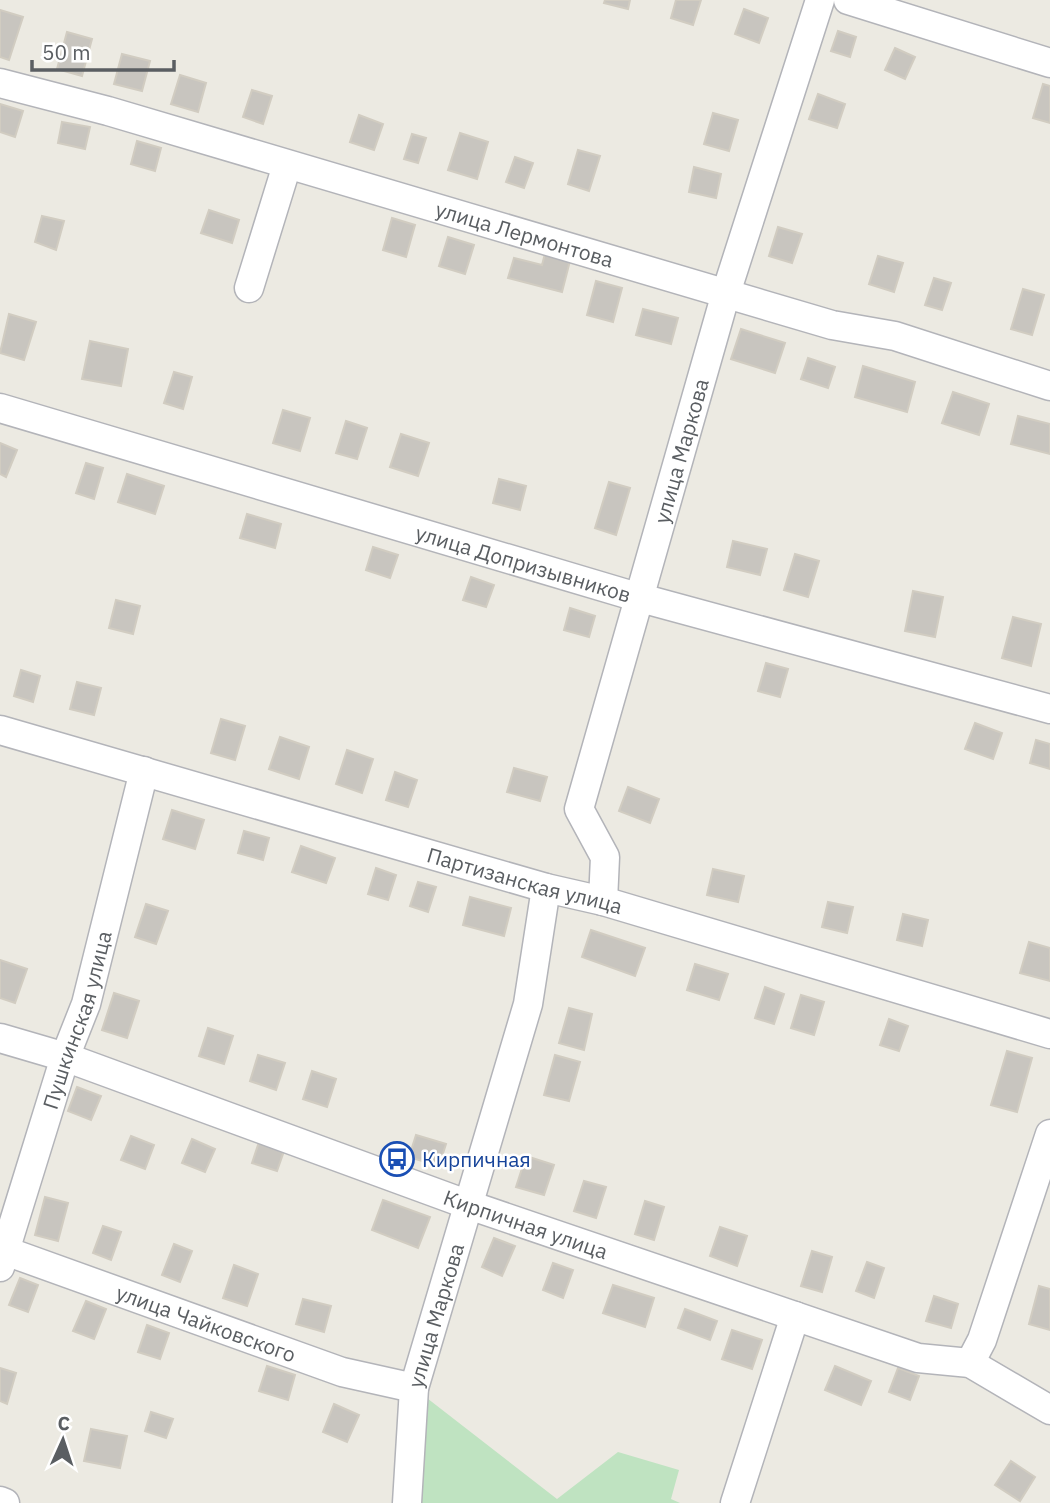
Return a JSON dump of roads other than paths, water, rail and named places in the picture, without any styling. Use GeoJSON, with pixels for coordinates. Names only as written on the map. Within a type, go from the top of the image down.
{"type":"FeatureCollection","features":[{"type":"Feature","properties":{"kind":"street","name":"улица Маркова"},"geometry":{"type":"LineString","coordinates":[[603,901],[605,857],[579,809],[637,597],[726,293],[820,0]]}},
{"type":"Feature","properties":{"kind":"street"},"geometry":{"type":"LineString","coordinates":[[848,0],[1050,63]]}},
{"type":"Feature","properties":{"kind":"street","name":"улица Лермонтова"},"geometry":{"type":"LineString","coordinates":[[0,83],[108,111],[832,325],[895,336],[1050,386]]}},
{"type":"Feature","properties":{"kind":"street"},"geometry":{"type":"LineString","coordinates":[[249,288],[287,165]]}},
{"type":"Feature","properties":{"kind":"street","name":"улица Допризывников"},"geometry":{"type":"LineString","coordinates":[[0,408],[637,597],[1050,709]]}},
{"type":"Feature","properties":{"kind":"street","name":"Партизанская улица"},"geometry":{"type":"LineString","coordinates":[[0,730],[546,888],[603,901],[1050,1034]]}},
{"type":"Feature","properties":{"kind":"street","name":"Пушкинская улица"},"geometry":{"type":"LineString","coordinates":[[2,1256],[65,1057],[86,1004],[144,771]]}},
{"type":"Feature","properties":{"kind":"street","name":"улица Маркова"},"geometry":{"type":"LineString","coordinates":[[408,1503],[414,1388],[528,1004],[546,888]]}},
{"type":"Feature","properties":{"kind":"street","name":"Кирпичная улица"},"geometry":{"type":"LineString","coordinates":[[0,1038],[65,1057],[469,1205],[918,1358],[970,1363],[1050,1410]]}},
{"type":"Feature","properties":{"kind":"street"},"geometry":{"type":"LineString","coordinates":[[970,1363],[982,1340],[1050,1134]]}},
{"type":"Feature","properties":{"kind":"street","name":"улица Чайковского"},"geometry":{"type":"LineString","coordinates":[[2,1256],[342,1372],[414,1388]]}},
{"type":"Feature","properties":{"kind":"street"},"geometry":{"type":"LineString","coordinates":[[735,1503],[795,1316]]}},
{"type":"Feature","properties":{"kind":"place","name":"Кирпичная"},"geometry":{"type":"Point","coordinates":[397,1159]}}]}
